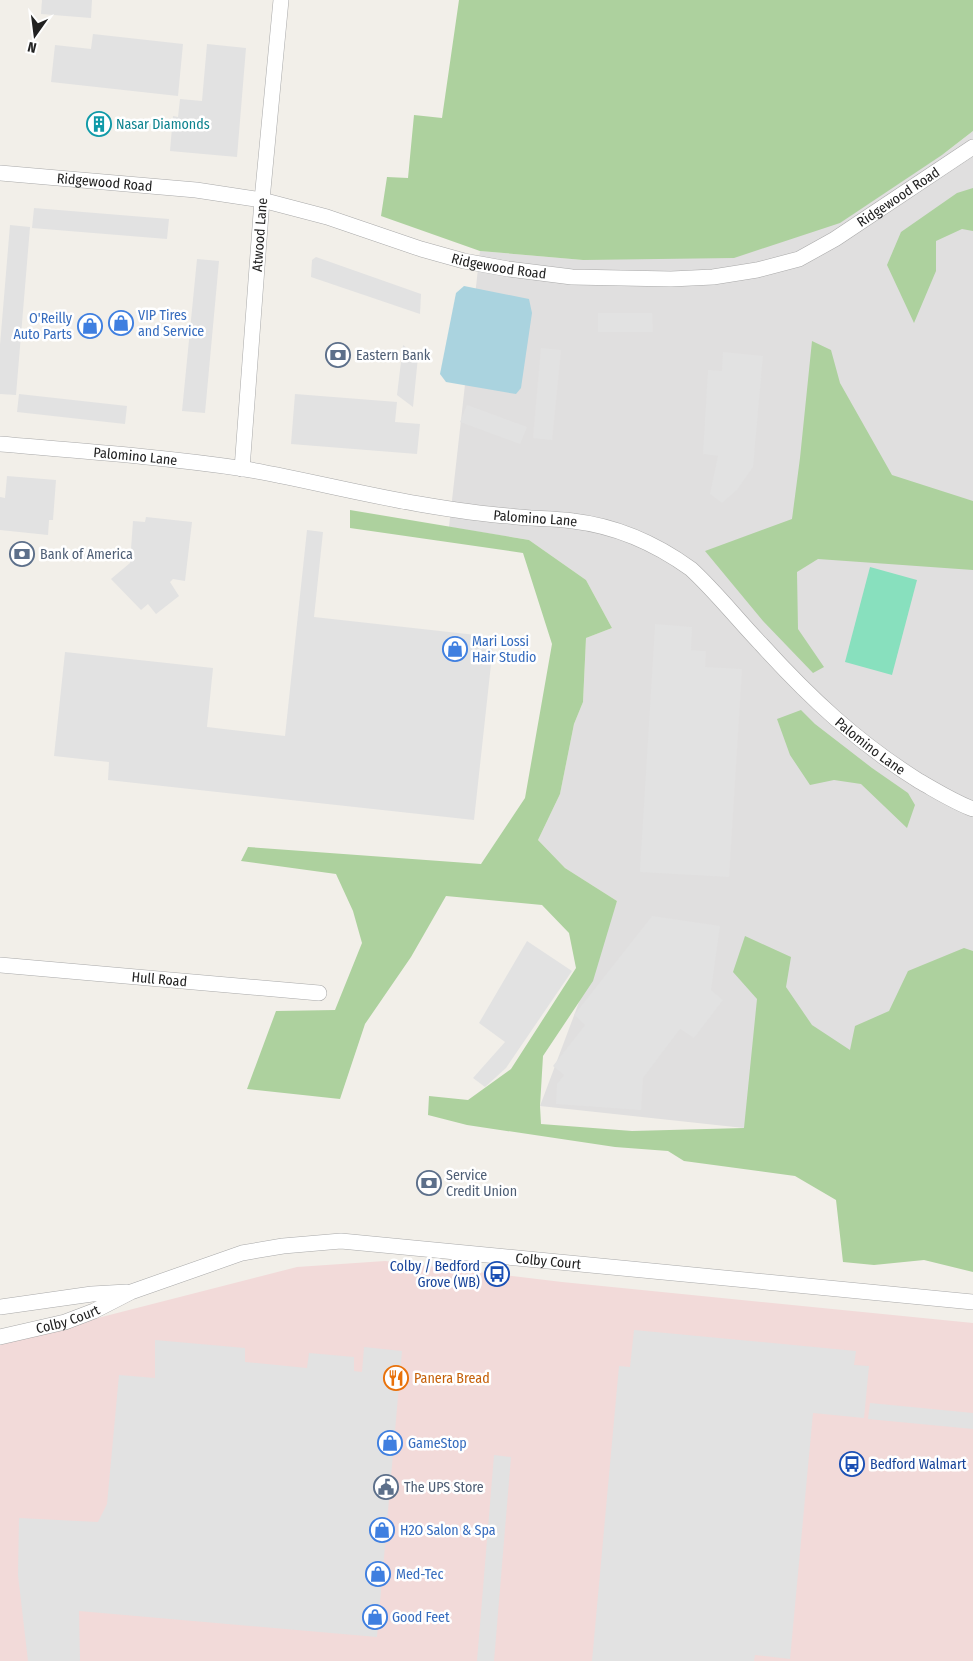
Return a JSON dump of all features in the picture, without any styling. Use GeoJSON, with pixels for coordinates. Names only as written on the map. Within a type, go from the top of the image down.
{"type":"FeatureCollection","features":[{"type":"Feature","properties":{"kind":"street","name":"Atwood Lane"},"geometry":{"type":"LineString","coordinates":[[242,469],[262,200],[281,0]]}},
{"type":"Feature","properties":{"kind":"street","name":"Ridgewood Road"},"geometry":{"type":"LineString","coordinates":[[0,173],[196,190],[262,200],[319,215],[421,249],[508,269],[572,277],[671,280],[714,277],[757,270],[799,259],[836,239],[973,147]]}},
{"type":"Feature","properties":{"kind":"street","name":"Palomino Lane"},"geometry":{"type":"LineString","coordinates":[[0,444],[144,457],[242,469],[420,504],[508,516],[593,524],[634,536],[654,545],[691,569],[821,707],[853,735],[887,761],[973,810]]}},
{"type":"Feature","properties":{"kind":"street","name":"Hull Road"},"geometry":{"type":"LineString","coordinates":[[0,965],[319,993]]}},
{"type":"Feature","properties":{"kind":"street","name":"Colby Court"},"geometry":{"type":"LineString","coordinates":[[0,1337],[65,1322],[94,1311],[131,1292],[242,1253],[283,1246],[341,1241],[973,1302]]}},
{"type":"Feature","properties":{"kind":"street","name":"Colby Court"},"geometry":{"type":"LineString","coordinates":[[0,1308],[92,1294],[131,1292]]}},
{"type":"Feature","properties":{"kind":"shaded area"},"geometry":{"type":"Polygon","coordinates":[[[42,0],[92,0],[91,18],[41,14],[42,0]]]}},
{"type":"Feature","properties":{"kind":"shaded area"},"geometry":{"type":"Polygon","coordinates":[[[93,34],[183,44],[178,96],[51,82],[55,45],[91,49],[93,34]]]}},
{"type":"Feature","properties":{"kind":"shaded area"},"geometry":{"type":"Polygon","coordinates":[[[207,44],[246,48],[237,157],[170,151],[173,116],[178,117],[180,99],[202,101],[207,44]]]}},
{"type":"Feature","properties":{"kind":"shaded area"},"geometry":{"type":"Polygon","coordinates":[[[973,131],[973,1227],[744,1128],[540,1106],[617,901],[565,868],[538,840],[560,794],[574,724],[583,702],[586,638],[612,628],[586,580],[529,540],[449,527],[480,251],[583,260],[942,155],[973,131]]]}},
{"type":"Feature","properties":{"kind":"shaded area"},"geometry":{"type":"Polygon","coordinates":[[[34,208],[169,219],[167,239],[32,228],[34,208]]]}},
{"type":"Feature","properties":{"kind":"shaded area"},"geometry":{"type":"Polygon","coordinates":[[[10,225],[30,227],[16,395],[0,394],[0,345],[10,225]]]}},
{"type":"Feature","properties":{"kind":"shaded area"},"geometry":{"type":"Polygon","coordinates":[[[316,257],[421,294],[420,314],[311,277],[312,260],[316,257]]]}},
{"type":"Feature","properties":{"kind":"shaded area"},"geometry":{"type":"Polygon","coordinates":[[[197,259],[219,261],[205,413],[182,411],[197,259]]]}},
{"type":"Feature","properties":{"kind":"shaded area"},"geometry":{"type":"Polygon","coordinates":[[[598,313],[652,313],[653,332],[598,332],[598,313]]]}},
{"type":"Feature","properties":{"kind":"shaded area"},"geometry":{"type":"Polygon","coordinates":[[[403,345],[418,357],[413,407],[397,395],[403,345]]]}},
{"type":"Feature","properties":{"kind":"shaded area"},"geometry":{"type":"Polygon","coordinates":[[[541,348],[561,350],[552,440],[533,438],[541,348]]]}},
{"type":"Feature","properties":{"kind":"shaded area"},"geometry":{"type":"Polygon","coordinates":[[[723,352],[763,356],[753,467],[737,490],[722,503],[710,494],[718,456],[703,454],[708,370],[722,371],[723,352]]]}},
{"type":"Feature","properties":{"kind":"shaded area"},"geometry":{"type":"Polygon","coordinates":[[[19,394],[127,406],[125,424],[17,412],[19,394]]]}},
{"type":"Feature","properties":{"kind":"shaded area"},"geometry":{"type":"Polygon","coordinates":[[[295,394],[397,402],[395,422],[420,424],[417,454],[291,444],[295,394]]]}},
{"type":"Feature","properties":{"kind":"shaded area"},"geometry":{"type":"Polygon","coordinates":[[[467,405],[527,427],[520,444],[460,422],[467,405]]]}},
{"type":"Feature","properties":{"kind":"shaded area"},"geometry":{"type":"Polygon","coordinates":[[[7,476],[56,480],[53,520],[49,520],[48,535],[0,530],[0,497],[5,498],[7,476]]]}},
{"type":"Feature","properties":{"kind":"shaded area"},"geometry":{"type":"Polygon","coordinates":[[[146,517],[192,522],[185,581],[173,579],[170,582],[179,596],[156,614],[148,604],[141,610],[111,579],[130,563],[133,521],[145,522],[146,517]]]}},
{"type":"Feature","properties":{"kind":"shaded area"},"geometry":{"type":"Polygon","coordinates":[[[307,530],[323,532],[314,617],[494,637],[474,820],[108,780],[109,762],[54,756],[65,652],[213,668],[207,727],[285,736],[307,530]]]}},
{"type":"Feature","properties":{"kind":"shaded area"},"geometry":{"type":"Polygon","coordinates":[[[655,624],[692,627],[691,650],[706,651],[705,667],[742,669],[729,877],[640,872],[655,624]]]}},
{"type":"Feature","properties":{"kind":"shaded area"},"geometry":{"type":"Polygon","coordinates":[[[652,916],[720,926],[711,990],[723,1000],[694,1038],[680,1029],[643,1078],[641,1110],[556,1104],[557,1084],[564,1075],[553,1066],[585,1025],[574,1015],[652,916]]]}},
{"type":"Feature","properties":{"kind":"shaded area"},"geometry":{"type":"Polygon","coordinates":[[[527,941],[572,971],[506,1068],[485,1087],[473,1078],[505,1042],[479,1023],[527,941]]]}},
{"type":"Feature","properties":{"kind":"shaded area"},"geometry":{"type":"Polygon","coordinates":[[[385,1261],[562,1282],[973,1323],[973,1661],[0,1661],[0,1343],[297,1267],[385,1261]]]}},
{"type":"Feature","properties":{"kind":"shaded area"},"geometry":{"type":"Polygon","coordinates":[[[634,1330],[856,1351],[854,1365],[869,1366],[864,1418],[813,1413],[790,1659],[755,1655],[754,1661],[592,1661],[619,1366],[630,1367],[634,1330]]]}},
{"type":"Feature","properties":{"kind":"shaded area"},"geometry":{"type":"Polygon","coordinates":[[[155,1340],[245,1348],[245,1362],[307,1368],[309,1353],[354,1357],[354,1371],[362,1372],[364,1347],[402,1351],[377,1637],[79,1611],[80,1661],[28,1661],[18,1575],[19,1518],[98,1522],[107,1504],[119,1375],[155,1378],[155,1340]]]}},
{"type":"Feature","properties":{"kind":"shaded area"},"geometry":{"type":"Polygon","coordinates":[[[870,1403],[973,1413],[973,1429],[868,1419],[870,1403]]]}},
{"type":"Feature","properties":{"kind":"shaded area"},"geometry":{"type":"Polygon","coordinates":[[[494,1455],[511,1457],[494,1661],[477,1661],[494,1455]]]}},
{"type":"Feature","properties":{"kind":"green space"},"geometry":{"type":"Polygon","coordinates":[[[459,0],[973,0],[973,131],[942,155],[840,223],[734,258],[583,260],[480,251],[381,216],[387,177],[408,178],[414,115],[442,118],[459,0]]]}},
{"type":"Feature","properties":{"kind":"green space"},"geometry":{"type":"Polygon","coordinates":[[[973,188],[973,231],[962,229],[936,241],[936,271],[914,323],[887,265],[901,232],[957,193],[973,188]]]}},
{"type":"Feature","properties":{"kind":"green space"},"geometry":{"type":"Polygon","coordinates":[[[812,341],[831,350],[840,383],[892,475],[973,501],[973,570],[818,559],[797,572],[798,629],[824,667],[813,673],[763,621],[705,551],[792,519],[812,341]]]}},
{"type":"Feature","properties":{"kind":"green space"},"geometry":{"type":"Polygon","coordinates":[[[350,510],[529,540],[586,580],[612,628],[586,638],[583,702],[574,724],[560,794],[538,840],[565,868],[617,901],[593,981],[543,1056],[540,1106],[541,1124],[632,1131],[744,1128],[757,999],[733,972],[745,936],[791,957],[786,987],[812,1025],[850,1050],[855,1026],[889,1011],[908,971],[964,948],[973,951],[973,1272],[924,1260],[874,1265],[843,1262],[836,1200],[795,1176],[684,1161],[668,1151],[615,1147],[467,1125],[428,1115],[429,1096],[468,1100],[511,1069],[576,968],[569,933],[542,905],[446,896],[411,957],[365,1024],[340,1099],[247,1089],[276,1011],[335,1010],[362,943],[353,911],[336,874],[241,861],[248,847],[481,864],[525,798],[552,644],[523,553],[350,528],[350,510]]]}},
{"type":"Feature","properties":{"kind":"green space"},"geometry":{"type":"Polygon","coordinates":[[[870,567],[917,580],[892,675],[845,662],[870,567]]]}},
{"type":"Feature","properties":{"kind":"green space"},"geometry":{"type":"Polygon","coordinates":[[[801,710],[815,724],[908,793],[915,805],[907,828],[861,784],[834,780],[810,785],[790,755],[777,719],[801,710]]]}},
{"type":"Feature","properties":{"kind":"water"},"geometry":{"type":"Polygon","coordinates":[[[464,286],[529,299],[532,313],[521,388],[516,394],[446,382],[440,374],[456,293],[464,286]]]}},
{"type":"Feature","properties":{"kind":"place","name":"Nasar Diamonds"},"geometry":{"type":"Point","coordinates":[99,124]}},
{"type":"Feature","properties":{"kind":"place","name":"VIP Tires and Service"},"geometry":{"type":"Point","coordinates":[121,323]}},
{"type":"Feature","properties":{"kind":"place","name":"O'Reilly Auto Parts"},"geometry":{"type":"Point","coordinates":[90,326]}},
{"type":"Feature","properties":{"kind":"place","name":"Eastern Bank"},"geometry":{"type":"Point","coordinates":[338,355]}},
{"type":"Feature","properties":{"kind":"place","name":"Bank of America"},"geometry":{"type":"Point","coordinates":[22,554]}},
{"type":"Feature","properties":{"kind":"place","name":"Mari Lossi Hair Studio"},"geometry":{"type":"Point","coordinates":[455,649]}},
{"type":"Feature","properties":{"kind":"place","name":"Service Credit Union"},"geometry":{"type":"Point","coordinates":[429,1183]}},
{"type":"Feature","properties":{"kind":"place","name":"Colby / Bedford Grove (WB)"},"geometry":{"type":"Point","coordinates":[497,1274]}},
{"type":"Feature","properties":{"kind":"place","name":"Panera Bread"},"geometry":{"type":"Point","coordinates":[396,1378]}},
{"type":"Feature","properties":{"kind":"place","name":"GameStop"},"geometry":{"type":"Point","coordinates":[390,1443]}},
{"type":"Feature","properties":{"kind":"place","name":"Bedford Walmart"},"geometry":{"type":"Point","coordinates":[852,1464]}},
{"type":"Feature","properties":{"kind":"place","name":"The UPS Store"},"geometry":{"type":"Point","coordinates":[386,1487]}},
{"type":"Feature","properties":{"kind":"place","name":"H2O Salon & Spa"},"geometry":{"type":"Point","coordinates":[382,1530]}},
{"type":"Feature","properties":{"kind":"place","name":"Med-Tec"},"geometry":{"type":"Point","coordinates":[378,1574]}},
{"type":"Feature","properties":{"kind":"place","name":"Good Feet"},"geometry":{"type":"Point","coordinates":[375,1617]}}]}
